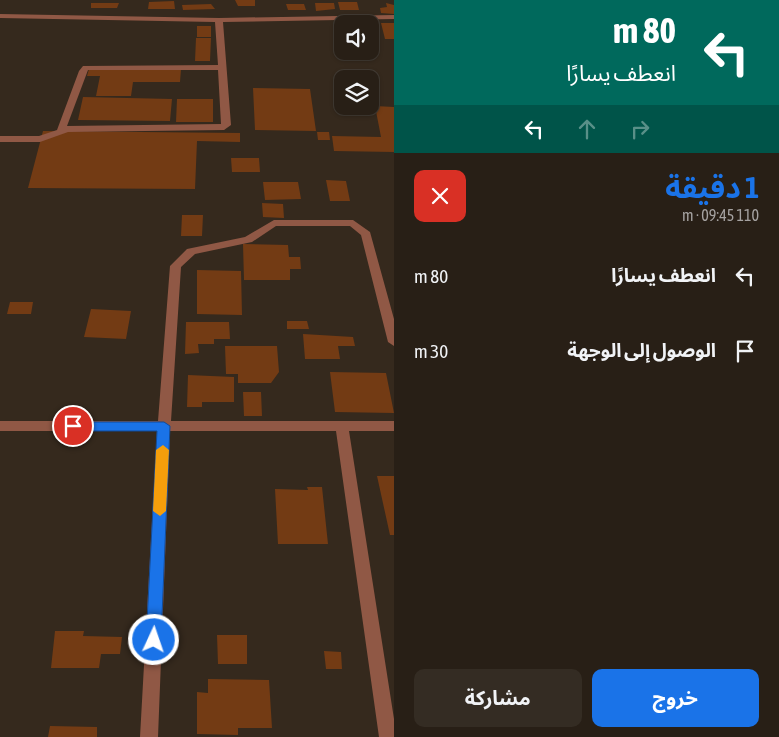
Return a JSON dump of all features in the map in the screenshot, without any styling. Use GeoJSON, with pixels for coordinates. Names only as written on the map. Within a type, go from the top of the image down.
{"type":"FeatureCollection","features":[{"type":"Feature","properties":{"kind":"street"},"geometry":{"type":"LineString","coordinates":[[0,16],[219,20],[394,17]]}},
{"type":"Feature","properties":{"kind":"street"},"geometry":{"type":"LineString","coordinates":[[0,139],[40,139],[61,130],[221,128],[226,125],[219,20]]}},
{"type":"Feature","properties":{"kind":"street"},"geometry":{"type":"LineString","coordinates":[[61,130],[83,71],[86,68],[222,67]]}},
{"type":"Feature","properties":{"kind":"street"},"geometry":{"type":"LineString","coordinates":[[150,737],[164,426],[176,266],[192,252],[248,240],[274,223],[353,223],[366,234],[394,342]]}},
{"type":"Feature","properties":{"kind":"street"},"geometry":{"type":"LineString","coordinates":[[0,426],[394,426]]}},
{"type":"Feature","properties":{"kind":"street"},"geometry":{"type":"LineString","coordinates":[[342,426],[388,737]]}},
{"type":"Feature","properties":{"kind":"building"},"geometry":{"type":"Polygon","coordinates":[[[235,0],[255,0],[255,6],[238,6],[235,0]]]}},
{"type":"Feature","properties":{"kind":"building"},"geometry":{"type":"Polygon","coordinates":[[[174,1],[175,9],[148,9],[149,2],[174,1]]]}},
{"type":"Feature","properties":{"kind":"building"},"geometry":{"type":"Polygon","coordinates":[[[338,2],[357,2],[359,10],[340,10],[338,2]]]}},
{"type":"Feature","properties":{"kind":"building"},"geometry":{"type":"Polygon","coordinates":[[[91,3],[119,3],[117,8],[91,8],[91,3]]]}},
{"type":"Feature","properties":{"kind":"building"},"geometry":{"type":"Polygon","coordinates":[[[315,3],[334,3],[335,9],[316,11],[315,3]]]}},
{"type":"Feature","properties":{"kind":"building"},"geometry":{"type":"Polygon","coordinates":[[[386,3],[394,5],[394,14],[381,13],[380,8],[387,7],[386,3]]]}},
{"type":"Feature","properties":{"kind":"building"},"geometry":{"type":"Polygon","coordinates":[[[211,4],[215,9],[183,10],[182,5],[211,4]]]}},
{"type":"Feature","properties":{"kind":"building"},"geometry":{"type":"Polygon","coordinates":[[[286,4],[304,4],[306,10],[288,10],[286,4]]]}},
{"type":"Feature","properties":{"kind":"building"},"geometry":{"type":"Polygon","coordinates":[[[381,23],[394,23],[394,39],[385,39],[381,23]]]}},
{"type":"Feature","properties":{"kind":"building"},"geometry":{"type":"Polygon","coordinates":[[[197,26],[211,26],[211,37],[197,37],[197,26]]]}},
{"type":"Feature","properties":{"kind":"building"},"geometry":{"type":"Polygon","coordinates":[[[196,38],[211,38],[210,61],[195,61],[196,38]]]}},
{"type":"Feature","properties":{"kind":"building"},"geometry":{"type":"Polygon","coordinates":[[[89,69],[181,69],[180,82],[133,82],[131,96],[96,96],[100,76],[87,76],[89,69]]]}},
{"type":"Feature","properties":{"kind":"building"},"geometry":{"type":"Polygon","coordinates":[[[253,88],[310,89],[316,131],[255,130],[253,88]]]}},
{"type":"Feature","properties":{"kind":"building"},"geometry":{"type":"Polygon","coordinates":[[[83,97],[172,99],[170,121],[78,120],[83,97]]]}},
{"type":"Feature","properties":{"kind":"building"},"geometry":{"type":"Polygon","coordinates":[[[177,99],[213,99],[213,122],[176,122],[177,99]]]}},
{"type":"Feature","properties":{"kind":"building"},"geometry":{"type":"Polygon","coordinates":[[[379,106],[394,107],[394,152],[334,151],[332,136],[381,137],[377,115],[379,115],[379,106]]]}},
{"type":"Feature","properties":{"kind":"building"},"geometry":{"type":"Polygon","coordinates":[[[43,131],[240,133],[240,142],[197,141],[195,189],[28,188],[43,131]]]}},
{"type":"Feature","properties":{"kind":"building"},"geometry":{"type":"Polygon","coordinates":[[[317,132],[329,132],[330,140],[318,140],[317,132]]]}},
{"type":"Feature","properties":{"kind":"building"},"geometry":{"type":"Polygon","coordinates":[[[231,158],[259,158],[260,172],[232,172],[231,158]]]}},
{"type":"Feature","properties":{"kind":"building"},"geometry":{"type":"Polygon","coordinates":[[[326,180],[346,181],[350,201],[330,201],[326,180]]]}},
{"type":"Feature","properties":{"kind":"building"},"geometry":{"type":"Polygon","coordinates":[[[263,182],[298,182],[301,199],[265,200],[263,182]]]}},
{"type":"Feature","properties":{"kind":"building"},"geometry":{"type":"Polygon","coordinates":[[[262,203],[283,204],[284,218],[263,217],[262,203]]]}},
{"type":"Feature","properties":{"kind":"building"},"geometry":{"type":"Polygon","coordinates":[[[182,215],[203,215],[202,236],[181,236],[182,215]]]}},
{"type":"Feature","properties":{"kind":"building"},"geometry":{"type":"Polygon","coordinates":[[[243,244],[288,245],[289,257],[300,257],[301,269],[290,269],[290,280],[244,280],[243,244]]]}},
{"type":"Feature","properties":{"kind":"building"},"geometry":{"type":"Polygon","coordinates":[[[197,270],[241,271],[242,315],[197,314],[197,270]]]}},
{"type":"Feature","properties":{"kind":"building"},"geometry":{"type":"Polygon","coordinates":[[[10,302],[33,302],[31,314],[7,314],[10,302]]]}},
{"type":"Feature","properties":{"kind":"building"},"geometry":{"type":"Polygon","coordinates":[[[91,309],[131,311],[126,339],[84,337],[91,309]]]}},
{"type":"Feature","properties":{"kind":"building"},"geometry":{"type":"Polygon","coordinates":[[[287,321],[307,321],[309,329],[287,329],[287,321]]]}},
{"type":"Feature","properties":{"kind":"building"},"geometry":{"type":"Polygon","coordinates":[[[186,322],[229,322],[230,339],[214,339],[214,344],[198,344],[199,353],[185,354],[186,322]]]}},
{"type":"Feature","properties":{"kind":"building"},"geometry":{"type":"Polygon","coordinates":[[[303,334],[353,337],[355,346],[338,346],[340,359],[305,359],[303,334]]]}},
{"type":"Feature","properties":{"kind":"building"},"geometry":{"type":"Polygon","coordinates":[[[225,346],[277,346],[279,372],[271,383],[238,383],[238,374],[226,374],[225,346]]]}},
{"type":"Feature","properties":{"kind":"building"},"geometry":{"type":"Polygon","coordinates":[[[330,372],[386,373],[394,413],[335,412],[330,372]]]}},
{"type":"Feature","properties":{"kind":"building"},"geometry":{"type":"Polygon","coordinates":[[[188,375],[234,377],[234,402],[202,402],[202,407],[187,407],[188,375]]]}},
{"type":"Feature","properties":{"kind":"building"},"geometry":{"type":"Polygon","coordinates":[[[243,392],[261,392],[262,416],[244,416],[243,392]]]}},
{"type":"Feature","properties":{"kind":"building"},"geometry":{"type":"Polygon","coordinates":[[[377,476],[394,476],[394,535],[390,535],[377,476]]]}},
{"type":"Feature","properties":{"kind":"building"},"geometry":{"type":"Polygon","coordinates":[[[307,487],[322,487],[328,544],[278,544],[275,489],[308,490],[307,487]]]}},
{"type":"Feature","properties":{"kind":"building"},"geometry":{"type":"Polygon","coordinates":[[[55,631],[84,631],[83,636],[122,637],[120,654],[101,654],[99,668],[51,668],[55,631]]]}},
{"type":"Feature","properties":{"kind":"building"},"geometry":{"type":"Polygon","coordinates":[[[217,635],[247,635],[247,664],[218,664],[217,635]]]}},
{"type":"Feature","properties":{"kind":"building"},"geometry":{"type":"Polygon","coordinates":[[[324,651],[341,652],[342,669],[326,669],[324,651]]]}},
{"type":"Feature","properties":{"kind":"building"},"geometry":{"type":"Polygon","coordinates":[[[208,679],[269,680],[272,728],[238,728],[238,735],[197,734],[197,692],[208,693],[208,679]]]}},
{"type":"Feature","properties":{"kind":"building"},"geometry":{"type":"Polygon","coordinates":[[[50,726],[97,727],[97,737],[48,737],[50,726]]]}},
{"type":"Feature","properties":{"kind":"slow traffic"},"geometry":{"type":"LineString","coordinates":[[160,511],[163,450]]}},
{"type":"Feature","properties":{"kind":"route"},"geometry":{"type":"LineString","coordinates":[[73,426],[164,426],[154,640]]}}]}
